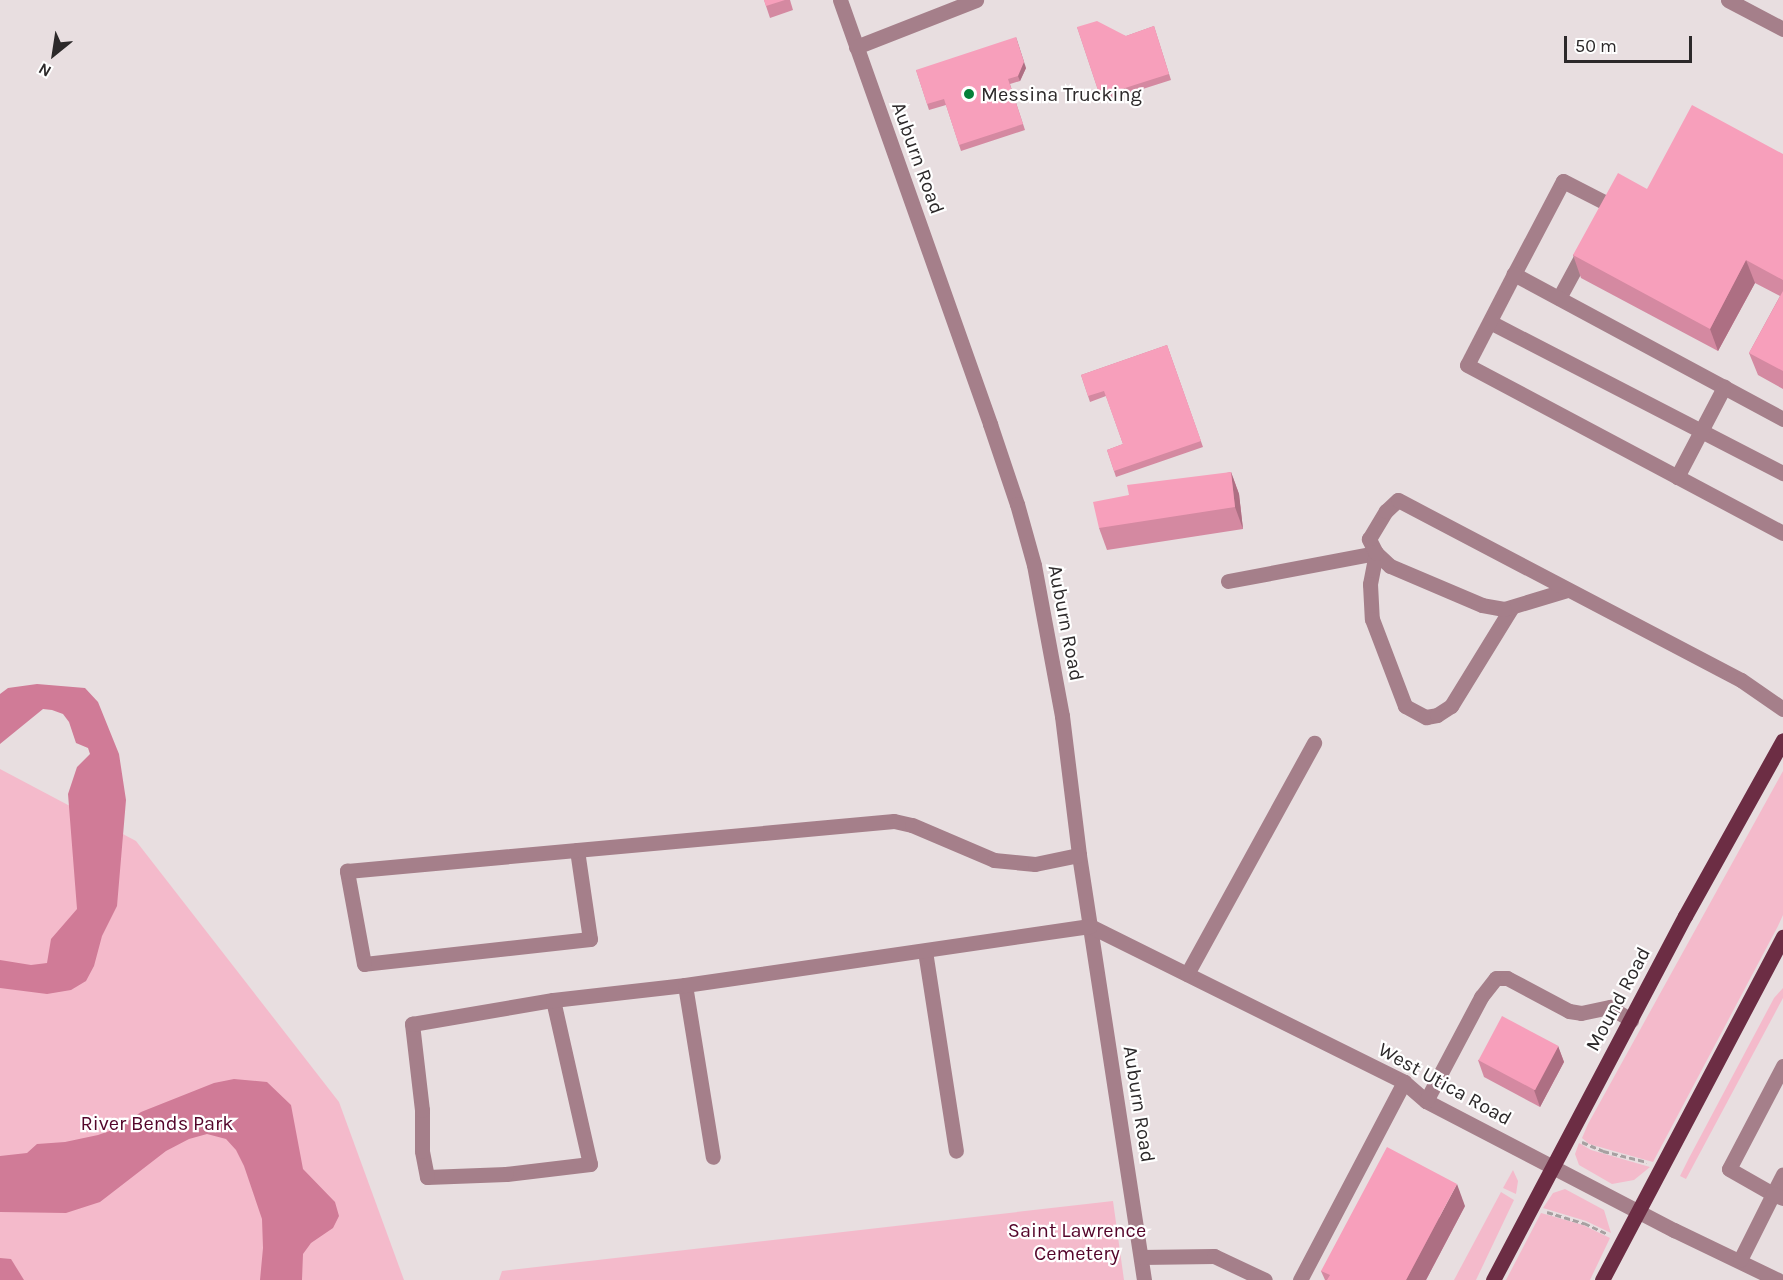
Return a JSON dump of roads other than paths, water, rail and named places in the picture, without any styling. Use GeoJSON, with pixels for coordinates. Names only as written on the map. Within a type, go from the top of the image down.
{"type":"FeatureCollection","features":[{"type":"Feature","properties":{"kind":"main road","name":"Mound Road"},"geometry":{"type":"LineString","coordinates":[[1493,1280],[1783,740]]}},
{"type":"Feature","properties":{"kind":"main road"},"geometry":{"type":"LineString","coordinates":[[1602,1280],[1778,960],[1783,938]]}},
{"type":"Feature","properties":{"kind":"street","name":"Auburn Road"},"geometry":{"type":"LineString","coordinates":[[840,0],[990,424],[1028,545],[1048,632],[1060,705],[1079,855],[1144,1280]]}},
{"type":"Feature","properties":{"kind":"street"},"geometry":{"type":"LineString","coordinates":[[856,48],[976,0]]}},
{"type":"Feature","properties":{"kind":"street"},"geometry":{"type":"LineString","coordinates":[[1728,0],[1783,28]]}},
{"type":"Feature","properties":{"kind":"street"},"geometry":{"type":"LineString","coordinates":[[1559,298],[1610,205],[1563,181],[1467,365],[1783,533]]}},
{"type":"Feature","properties":{"kind":"street"},"geometry":{"type":"LineString","coordinates":[[1514,274],[1783,419]]}},
{"type":"Feature","properties":{"kind":"street"},"geometry":{"type":"LineString","coordinates":[[1490,322],[1783,473]]}},
{"type":"Feature","properties":{"kind":"street"},"geometry":{"type":"LineString","coordinates":[[1677,477],[1724,387]]}},
{"type":"Feature","properties":{"kind":"street"},"geometry":{"type":"LineString","coordinates":[[1567,590],[1504,609],[1482,605],[1390,566],[1376,553],[1369,539],[1386,511],[1398,500],[1742,680],[1783,710]]}},
{"type":"Feature","properties":{"kind":"street"},"geometry":{"type":"LineString","coordinates":[[1228,581],[1376,553]]}},
{"type":"Feature","properties":{"kind":"street"},"geometry":{"type":"LineString","coordinates":[[1376,553],[1370,584],[1372,619],[1405,706],[1420,715],[1426,717],[1437,715],[1451,706],[1512,607]]}},
{"type":"Feature","properties":{"kind":"street"},"geometry":{"type":"LineString","coordinates":[[1187,974],[1314,743]]}},
{"type":"Feature","properties":{"kind":"street"},"geometry":{"type":"LineString","coordinates":[[577,850],[590,939],[364,964],[347,871],[894,821],[912,825],[994,860],[1035,864],[1079,855]]}},
{"type":"Feature","properties":{"kind":"street"},"geometry":{"type":"LineString","coordinates":[[553,1000],[590,1164],[506,1174],[427,1177],[422,1151],[422,1110],[412,1024],[553,1000],[685,985],[1090,926]]}},
{"type":"Feature","properties":{"kind":"street","name":"West Utica Road"},"geometry":{"type":"LineString","coordinates":[[1090,926],[1404,1082],[1426,1101],[1639,1212],[1740,1260],[1763,1276],[1778,1280]]}},
{"type":"Feature","properties":{"kind":"street"},"geometry":{"type":"LineString","coordinates":[[925,951],[956,1151]]}},
{"type":"Feature","properties":{"kind":"street"},"geometry":{"type":"LineString","coordinates":[[1426,1101],[1481,998],[1496,978],[1507,978],[1569,1011],[1581,1013],[1610,1007],[1631,1020]]}},
{"type":"Feature","properties":{"kind":"street"},"geometry":{"type":"LineString","coordinates":[[685,985],[713,1157]]}},
{"type":"Feature","properties":{"kind":"street"},"geometry":{"type":"LineString","coordinates":[[1778,1196],[1729,1169],[1783,1066]]}},
{"type":"Feature","properties":{"kind":"street"},"geometry":{"type":"LineString","coordinates":[[1300,1280],[1404,1082]]}},
{"type":"Feature","properties":{"kind":"street"},"geometry":{"type":"LineString","coordinates":[[1740,1260],[1778,1196],[1783,1174]]}},
{"type":"Feature","properties":{"kind":"street"},"geometry":{"type":"LineString","coordinates":[[1140,1257],[1214,1256],[1265,1280]]}},
{"type":"Feature","properties":{"kind":"place","name":"Messina Trucking"},"geometry":{"type":"Point","coordinates":[969,94]}},
{"type":"Feature","properties":{"kind":"park label","name":"River Bends Park"},"geometry":{"type":"Point","coordinates":[157,1123]}},
{"type":"Feature","properties":{"kind":"park label","name":"Saint Lawrence Cemetery"},"geometry":{"type":"Point","coordinates":[1077,1242]}}]}
